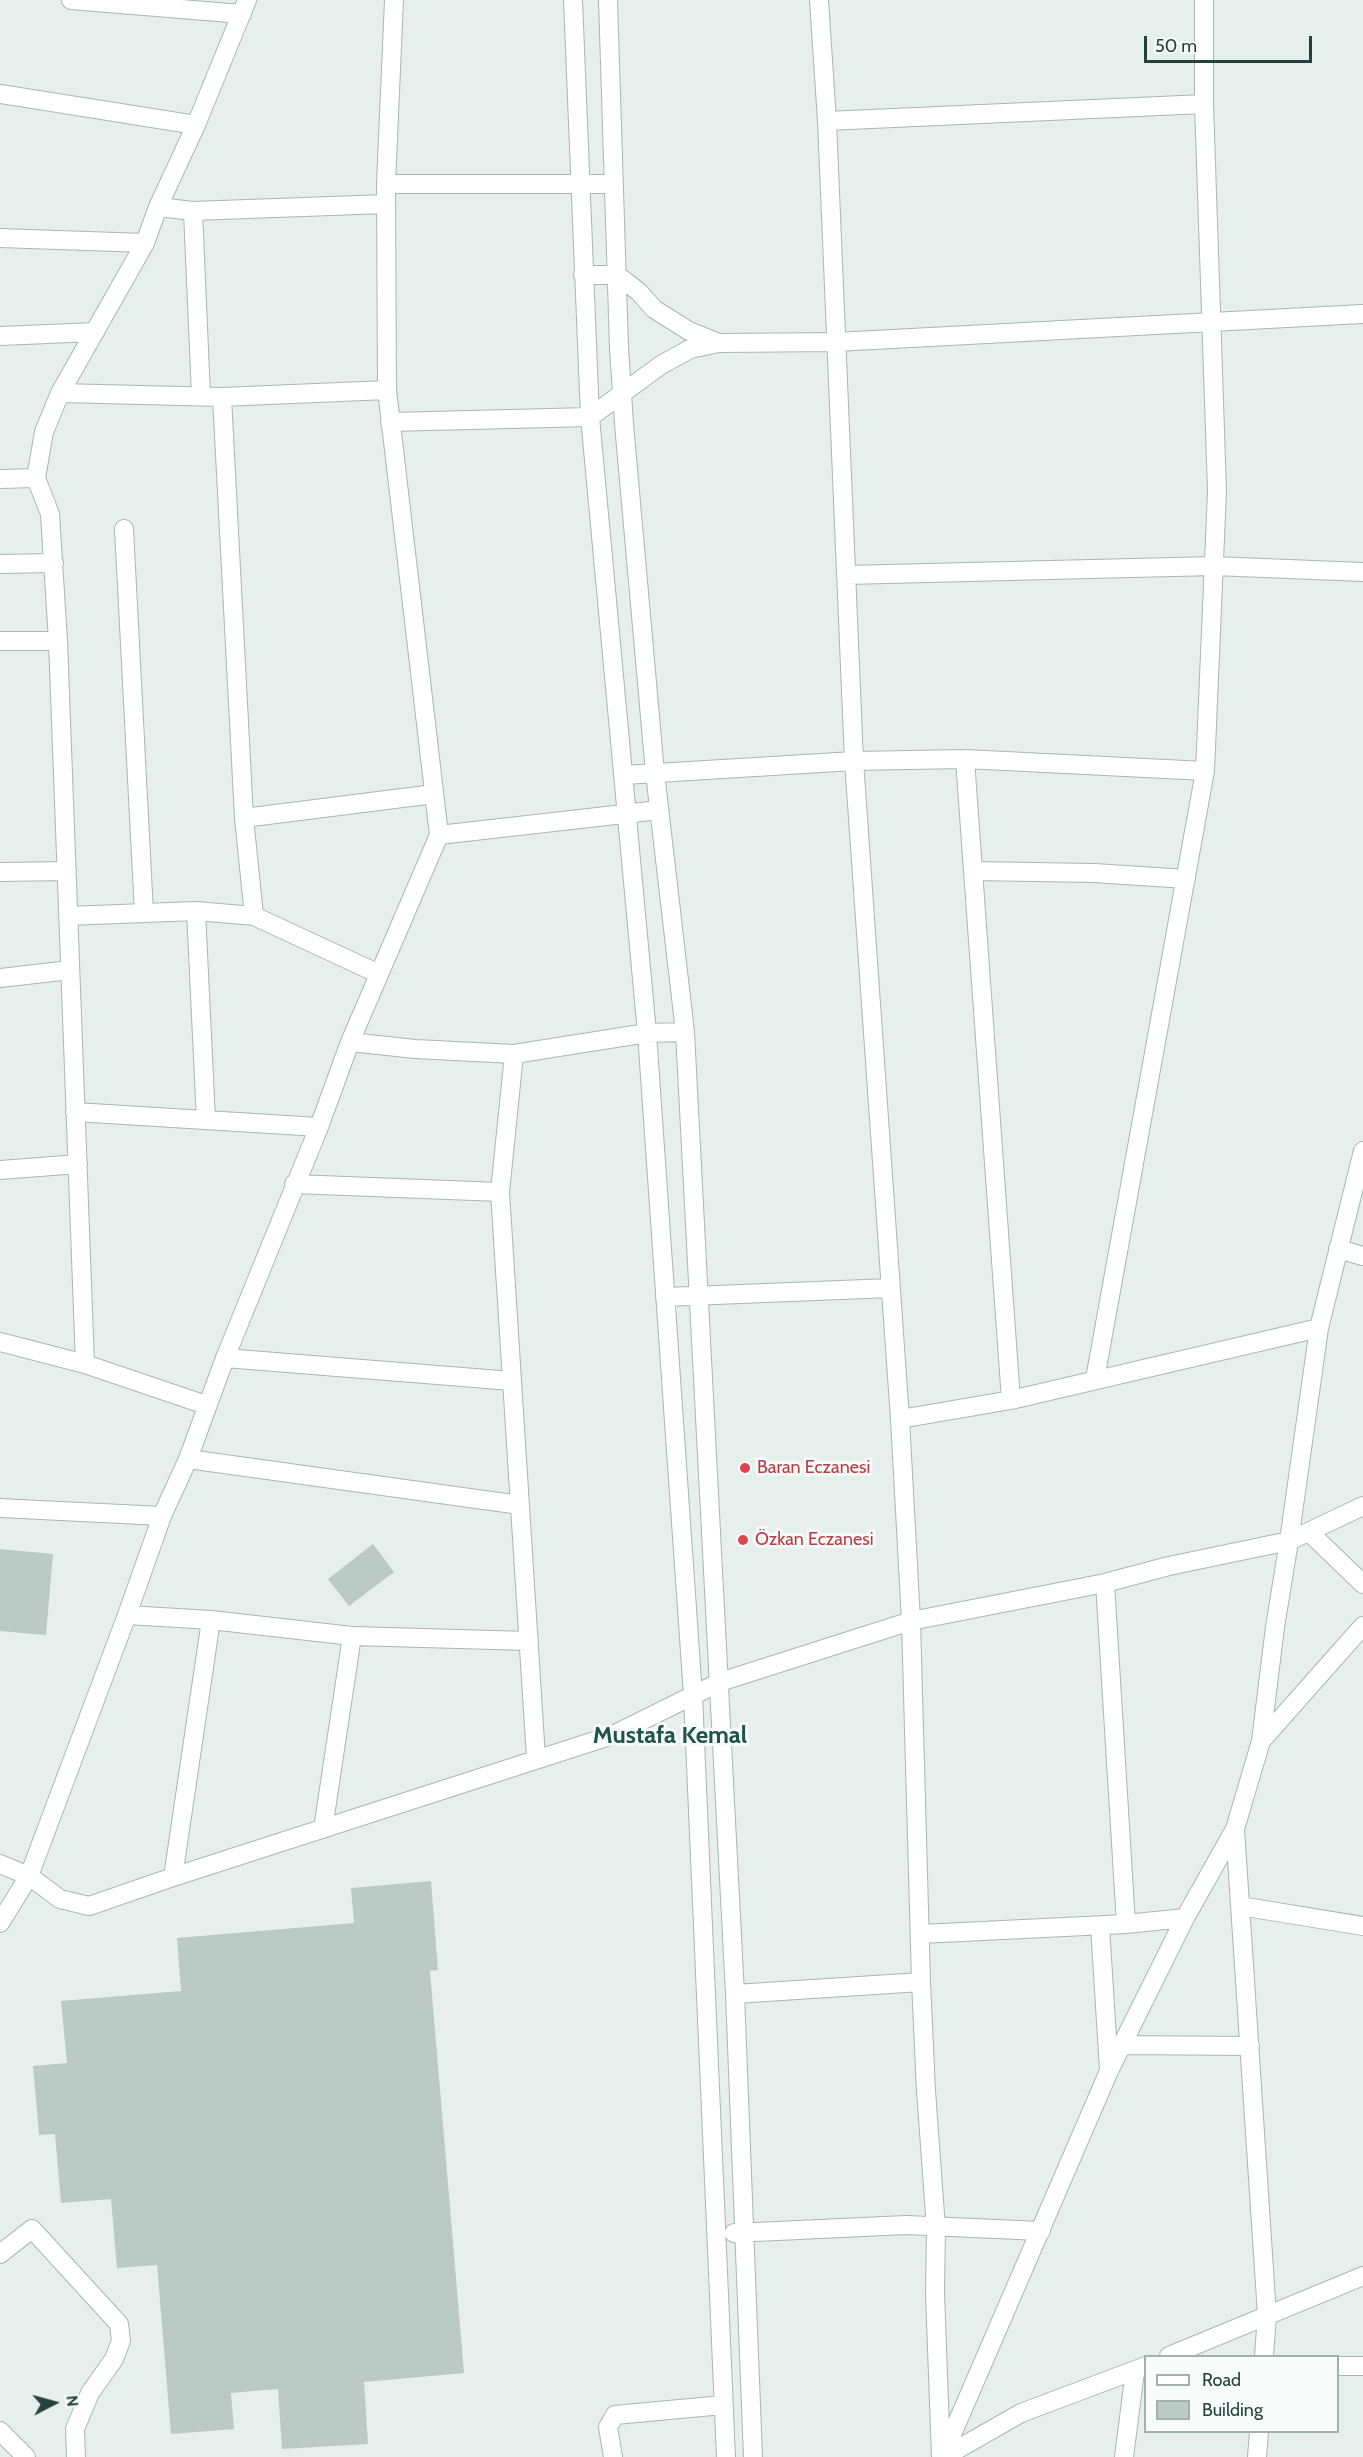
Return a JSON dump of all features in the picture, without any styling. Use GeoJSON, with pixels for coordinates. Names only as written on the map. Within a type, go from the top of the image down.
{"type":"FeatureCollection","features":[{"type":"Feature","properties":{"kind":"street"},"geometry":{"type":"LineString","coordinates":[[71,0],[245,7],[144,243],[60,393],[45,432],[36,478],[50,514],[54,563],[85,1364]]}},
{"type":"Feature","properties":{"kind":"street"},"geometry":{"type":"LineString","coordinates":[[0,1923],[29,1876],[162,1516],[188,1459],[206,1405],[294,1184],[320,1127],[350,1042],[439,836],[387,390],[386,183],[394,0]]}},
{"type":"Feature","properties":{"kind":"street"},"geometry":{"type":"LineString","coordinates":[[573,0],[590,417],[647,1033],[693,1695],[726,2457]]}},
{"type":"Feature","properties":{"kind":"street"},"geometry":{"type":"LineString","coordinates":[[608,0],[622,395],[655,773],[685,1032],[735,1994],[753,2457]]}},
{"type":"Feature","properties":{"kind":"street"},"geometry":{"type":"LineString","coordinates":[[819,0],[827,121],[854,761],[900,1419],[911,1621],[921,1982],[936,2228],[935,2293],[942,2457]]}},
{"type":"Feature","properties":{"kind":"street"},"geometry":{"type":"LineString","coordinates":[[1095,1379],[1205,771],[1217,491],[1204,104],[1204,0]]}},
{"type":"Feature","properties":{"kind":"street"},"geometry":{"type":"LineString","coordinates":[[0,94],[196,125]]}},
{"type":"Feature","properties":{"kind":"street"},"geometry":{"type":"LineString","coordinates":[[827,121],[1204,104]]}},
{"type":"Feature","properties":{"kind":"street"},"geometry":{"type":"LineString","coordinates":[[386,183],[613,184]]}},
{"type":"Feature","properties":{"kind":"street"},"geometry":{"type":"LineString","coordinates":[[158,207],[193,211],[386,204]]}},
{"type":"Feature","properties":{"kind":"street"},"geometry":{"type":"LineString","coordinates":[[193,211],[201,396]]}},
{"type":"Feature","properties":{"kind":"street"},"geometry":{"type":"LineString","coordinates":[[0,238],[144,243]]}},
{"type":"Feature","properties":{"kind":"street"},"geometry":{"type":"LineString","coordinates":[[583,275],[617,275],[639,292],[654,309],[688,331],[719,343]]}},
{"type":"Feature","properties":{"kind":"street"},"geometry":{"type":"LineString","coordinates":[[390,422],[590,417],[661,365],[690,348],[719,343],[836,342],[1212,324],[1363,314]]}},
{"type":"Feature","properties":{"kind":"street"},"geometry":{"type":"LineString","coordinates":[[0,336],[95,332]]}},
{"type":"Feature","properties":{"kind":"street"},"geometry":{"type":"LineString","coordinates":[[60,393],[222,396],[387,390]]}},
{"type":"Feature","properties":{"kind":"street"},"geometry":{"type":"LineString","coordinates":[[222,396],[243,818],[254,916]]}},
{"type":"Feature","properties":{"kind":"street"},"geometry":{"type":"LineString","coordinates":[[0,479],[36,478]]}},
{"type":"Feature","properties":{"kind":"street"},"geometry":{"type":"LineString","coordinates":[[124,529],[144,913]]}},
{"type":"Feature","properties":{"kind":"street"},"geometry":{"type":"LineString","coordinates":[[0,564],[54,563]]}},
{"type":"Feature","properties":{"kind":"street"},"geometry":{"type":"LineString","coordinates":[[846,575],[1214,566],[1363,572]]}},
{"type":"Feature","properties":{"kind":"street"},"geometry":{"type":"LineString","coordinates":[[0,641],[58,641]]}},
{"type":"Feature","properties":{"kind":"street"},"geometry":{"type":"LineString","coordinates":[[624,774],[854,761],[965,759],[1205,771]]}},
{"type":"Feature","properties":{"kind":"street"},"geometry":{"type":"LineString","coordinates":[[965,759],[1011,1400]]}},
{"type":"Feature","properties":{"kind":"street"},"geometry":{"type":"LineString","coordinates":[[243,818],[434,794]]}},
{"type":"Feature","properties":{"kind":"street"},"geometry":{"type":"LineString","coordinates":[[439,836],[659,810]]}},
{"type":"Feature","properties":{"kind":"street"},"geometry":{"type":"LineString","coordinates":[[0,872],[67,871]]}},
{"type":"Feature","properties":{"kind":"street"},"geometry":{"type":"LineString","coordinates":[[973,871],[1094,873],[1186,879]]}},
{"type":"Feature","properties":{"kind":"street"},"geometry":{"type":"LineString","coordinates":[[196,911],[206,1120]]}},
{"type":"Feature","properties":{"kind":"street"},"geometry":{"type":"LineString","coordinates":[[68,916],[196,911],[254,916],[380,974]]}},
{"type":"Feature","properties":{"kind":"street"},"geometry":{"type":"LineString","coordinates":[[0,978],[70,970]]}},
{"type":"Feature","properties":{"kind":"street"},"geometry":{"type":"LineString","coordinates":[[350,1042],[416,1049],[514,1054],[647,1033],[685,1032]]}},
{"type":"Feature","properties":{"kind":"street"},"geometry":{"type":"LineString","coordinates":[[514,1054],[500,1192],[536,1758]]}},
{"type":"Feature","properties":{"kind":"street"},"geometry":{"type":"LineString","coordinates":[[75,1112],[320,1127]]}},
{"type":"Feature","properties":{"kind":"street"},"geometry":{"type":"LineString","coordinates":[[942,2457],[1109,2071],[1185,1918],[1235,1829],[1261,1741],[1275,1627],[1319,1328],[1363,1150]]}},
{"type":"Feature","properties":{"kind":"street"},"geometry":{"type":"LineString","coordinates":[[0,1170],[78,1164]]}},
{"type":"Feature","properties":{"kind":"street"},"geometry":{"type":"LineString","coordinates":[[294,1184],[500,1192]]}},
{"type":"Feature","properties":{"kind":"street"},"geometry":{"type":"LineString","coordinates":[[1338,1249],[1363,1256]]}},
{"type":"Feature","properties":{"kind":"street"},"geometry":{"type":"LineString","coordinates":[[665,1297],[891,1288]]}},
{"type":"Feature","properties":{"kind":"street"},"geometry":{"type":"LineString","coordinates":[[900,1419],[1011,1400],[1319,1328]]}},
{"type":"Feature","properties":{"kind":"street"},"geometry":{"type":"LineString","coordinates":[[0,1342],[85,1364],[206,1405]]}},
{"type":"Feature","properties":{"kind":"street"},"geometry":{"type":"LineString","coordinates":[[225,1358],[512,1381]]}},
{"type":"Feature","properties":{"kind":"street"},"geometry":{"type":"LineString","coordinates":[[188,1459],[520,1504]]}},
{"type":"Feature","properties":{"kind":"street"},"geometry":{"type":"LineString","coordinates":[[0,1864],[29,1876],[60,1899],[89,1906],[536,1758],[613,1735],[720,1682],[911,1621],[1105,1583],[1169,1566],[1289,1540],[1363,1506]]}},
{"type":"Feature","properties":{"kind":"street"},"geometry":{"type":"LineString","coordinates":[[0,1508],[162,1516]]}},
{"type":"Feature","properties":{"kind":"street"},"geometry":{"type":"LineString","coordinates":[[1309,1532],[1363,1584]]}},
{"type":"Feature","properties":{"kind":"street"},"geometry":{"type":"LineString","coordinates":[[1105,1583],[1126,1924]]}},
{"type":"Feature","properties":{"kind":"street"},"geometry":{"type":"LineString","coordinates":[[127,1615],[211,1620],[352,1636],[529,1641]]}},
{"type":"Feature","properties":{"kind":"street"},"geometry":{"type":"LineString","coordinates":[[173,1877],[211,1620]]}},
{"type":"Feature","properties":{"kind":"street"},"geometry":{"type":"LineString","coordinates":[[1261,1741],[1363,1626]]}},
{"type":"Feature","properties":{"kind":"street"},"geometry":{"type":"LineString","coordinates":[[323,1829],[352,1636]]}},
{"type":"Feature","properties":{"kind":"street"},"geometry":{"type":"LineString","coordinates":[[1235,1829],[1267,2315],[1264,2355]]}},
{"type":"Feature","properties":{"kind":"street"},"geometry":{"type":"LineString","coordinates":[[1240,1905],[1363,1926]]}},
{"type":"Feature","properties":{"kind":"street"},"geometry":{"type":"LineString","coordinates":[[921,1934],[1100,1926],[1185,1918]]}},
{"type":"Feature","properties":{"kind":"street"},"geometry":{"type":"LineString","coordinates":[[1100,1926],[1109,2071]]}},
{"type":"Feature","properties":{"kind":"street"},"geometry":{"type":"LineString","coordinates":[[735,1994],[921,1982]]}},
{"type":"Feature","properties":{"kind":"street"},"geometry":{"type":"LineString","coordinates":[[1122,2045],[1250,2046]]}},
{"type":"Feature","properties":{"kind":"street"},"geometry":{"type":"LineString","coordinates":[[717,2233],[906,2225],[1041,2231]]}},
{"type":"Feature","properties":{"kind":"street"},"geometry":{"type":"LineString","coordinates":[[0,2254],[32,2229],[118,2324],[121,2341],[114,2359],[90,2393],[75,2429],[76,2457]]}},
{"type":"Feature","properties":{"kind":"street"},"geometry":{"type":"LineString","coordinates":[[1171,2355],[1363,2276]]}},
{"type":"Feature","properties":{"kind":"street"},"geometry":{"type":"LineString","coordinates":[[1339,2366],[1363,2366]]}},
{"type":"Feature","properties":{"kind":"street"},"geometry":{"type":"LineString","coordinates":[[942,2457],[1021,2413],[1140,2368]]}},
{"type":"Feature","properties":{"kind":"street"},"geometry":{"type":"LineString","coordinates":[[1124,2457],[1140,2368]]}},
{"type":"Feature","properties":{"kind":"street"},"geometry":{"type":"LineString","coordinates":[[613,2457],[608,2427],[615,2415],[723,2405]]}},
{"type":"Feature","properties":{"kind":"street"},"geometry":{"type":"LineString","coordinates":[[0,2431],[26,2457]]}},
{"type":"Feature","properties":{"kind":"street"},"geometry":{"type":"LineString","coordinates":[[1257,2457],[1259,2433]]}},
{"type":"Feature","properties":{"kind":"building"},"geometry":{"type":"Polygon","coordinates":[[[373,1544],[394,1572],[349,1606],[328,1579],[373,1544]]]}},
{"type":"Feature","properties":{"kind":"building"},"geometry":{"type":"Polygon","coordinates":[[[0,1549],[53,1554],[46,1635],[0,1631],[0,1549]]]}},
{"type":"Feature","properties":{"kind":"building"},"geometry":{"type":"Polygon","coordinates":[[[431,1881],[438,1970],[430,1971],[464,2373],[364,2382],[368,2444],[282,2449],[278,2389],[231,2393],[234,2429],[171,2434],[157,2265],[117,2268],[111,2199],[61,2203],[55,2134],[39,2135],[33,2066],[67,2063],[61,2001],[181,1991],[177,1938],[354,1923],[351,1888],[431,1881]]]}},
{"type":"Feature","properties":{"kind":"place","name":"Baran Eczanesi"},"geometry":{"type":"Point","coordinates":[745,1468]}},
{"type":"Feature","properties":{"kind":"place","name":"Özkan Eczanesi"},"geometry":{"type":"Point","coordinates":[743,1540]}},
{"type":"Feature","properties":{"kind":"district","name":"Mustafa Kemal"},"geometry":{"type":"Point","coordinates":[670,1736]}}]}
